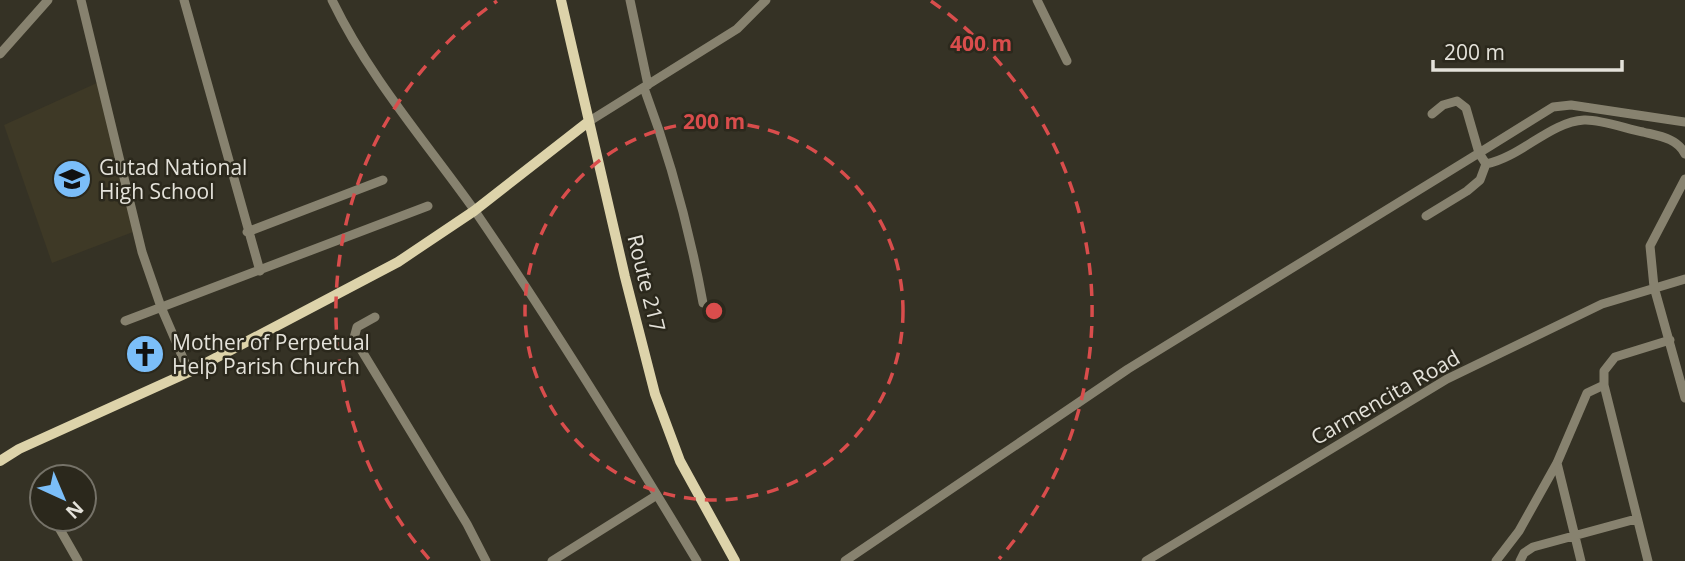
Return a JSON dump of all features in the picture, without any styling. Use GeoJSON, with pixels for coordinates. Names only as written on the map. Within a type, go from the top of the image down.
{"type":"FeatureCollection","features":[{"type":"Feature","properties":{"kind":"main road","name":"Route 217"},"geometry":{"type":"LineString","coordinates":[[561,0],[655,394],[680,461],[735,561]]}},
{"type":"Feature","properties":{"kind":"main road"},"geometry":{"type":"LineString","coordinates":[[0,461],[19,449],[189,372],[398,262],[474,211],[588,122]]}},
{"type":"Feature","properties":{"kind":"street"},"geometry":{"type":"LineString","coordinates":[[0,54],[48,0]]}},
{"type":"Feature","properties":{"kind":"street"},"geometry":{"type":"LineString","coordinates":[[81,0],[142,252],[161,307],[189,372]]}},
{"type":"Feature","properties":{"kind":"street"},"geometry":{"type":"LineString","coordinates":[[184,0],[260,271]]}},
{"type":"Feature","properties":{"kind":"street"},"geometry":{"type":"LineString","coordinates":[[332,0],[374,73],[474,211],[568,352],[697,561]]}},
{"type":"Feature","properties":{"kind":"street"},"geometry":{"type":"LineString","coordinates":[[630,0],[646,86],[668,152],[704,303]]}},
{"type":"Feature","properties":{"kind":"street"},"geometry":{"type":"LineString","coordinates":[[588,122],[737,29],[766,0]]}},
{"type":"Feature","properties":{"kind":"street"},"geometry":{"type":"LineString","coordinates":[[1037,0],[1067,61]]}},
{"type":"Feature","properties":{"kind":"street"},"geometry":{"type":"LineString","coordinates":[[1433,114],[1443,105],[1457,101],[1466,108],[1479,153],[1486,164]]}},
{"type":"Feature","properties":{"kind":"street"},"geometry":{"type":"LineString","coordinates":[[845,561],[1128,369],[1553,107],[1571,105],[1685,122]]}},
{"type":"Feature","properties":{"kind":"street"},"geometry":{"type":"LineString","coordinates":[[1486,164],[1504,160],[1562,126],[1586,120],[1664,137],[1680,145],[1685,154]]}},
{"type":"Feature","properties":{"kind":"street"},"geometry":{"type":"LineString","coordinates":[[1426,216],[1480,180],[1486,164]]}},
{"type":"Feature","properties":{"kind":"street"},"geometry":{"type":"LineString","coordinates":[[1685,179],[1650,246],[1654,287],[1685,398]]}},
{"type":"Feature","properties":{"kind":"street"},"geometry":{"type":"LineString","coordinates":[[247,232],[383,180]]}},
{"type":"Feature","properties":{"kind":"street"},"geometry":{"type":"LineString","coordinates":[[125,321],[428,206]]}},
{"type":"Feature","properties":{"kind":"street","name":"Carmencita Road"},"geometry":{"type":"LineString","coordinates":[[1146,561],[1447,379],[1602,304],[1685,279]]}},
{"type":"Feature","properties":{"kind":"street"},"geometry":{"type":"LineString","coordinates":[[374,317],[357,327],[354,338],[467,524],[486,561]]}},
{"type":"Feature","properties":{"kind":"street"},"geometry":{"type":"LineString","coordinates":[[1648,561],[1604,385],[1604,371],[1615,356],[1670,340]]}},
{"type":"Feature","properties":{"kind":"street"},"geometry":{"type":"LineString","coordinates":[[1496,561],[1519,531],[1557,463],[1587,393],[1604,385]]}},
{"type":"Feature","properties":{"kind":"street"},"geometry":{"type":"LineString","coordinates":[[1557,463],[1581,561]]}},
{"type":"Feature","properties":{"kind":"street"},"geometry":{"type":"LineString","coordinates":[[552,561],[657,495]]}},
{"type":"Feature","properties":{"kind":"street"},"geometry":{"type":"LineString","coordinates":[[1520,561],[1524,553],[1533,547],[1636,519]]}},
{"type":"Feature","properties":{"kind":"street"},"geometry":{"type":"LineString","coordinates":[[62,533],[78,561]]}},
{"type":"Feature","properties":{"kind":"shaded area","name":"Gutad National High School"},"geometry":{"type":"Polygon","coordinates":[[[99,82],[133,232],[52,263],[4,125],[99,82]]]}},
{"type":"Feature","properties":{"kind":"place","name":"Gutad National High School"},"geometry":{"type":"Point","coordinates":[72,179]}},
{"type":"Feature","properties":{"kind":"place","name":"Mother of Perpetual Help Parish Church"},"geometry":{"type":"Point","coordinates":[145,354]}}]}
